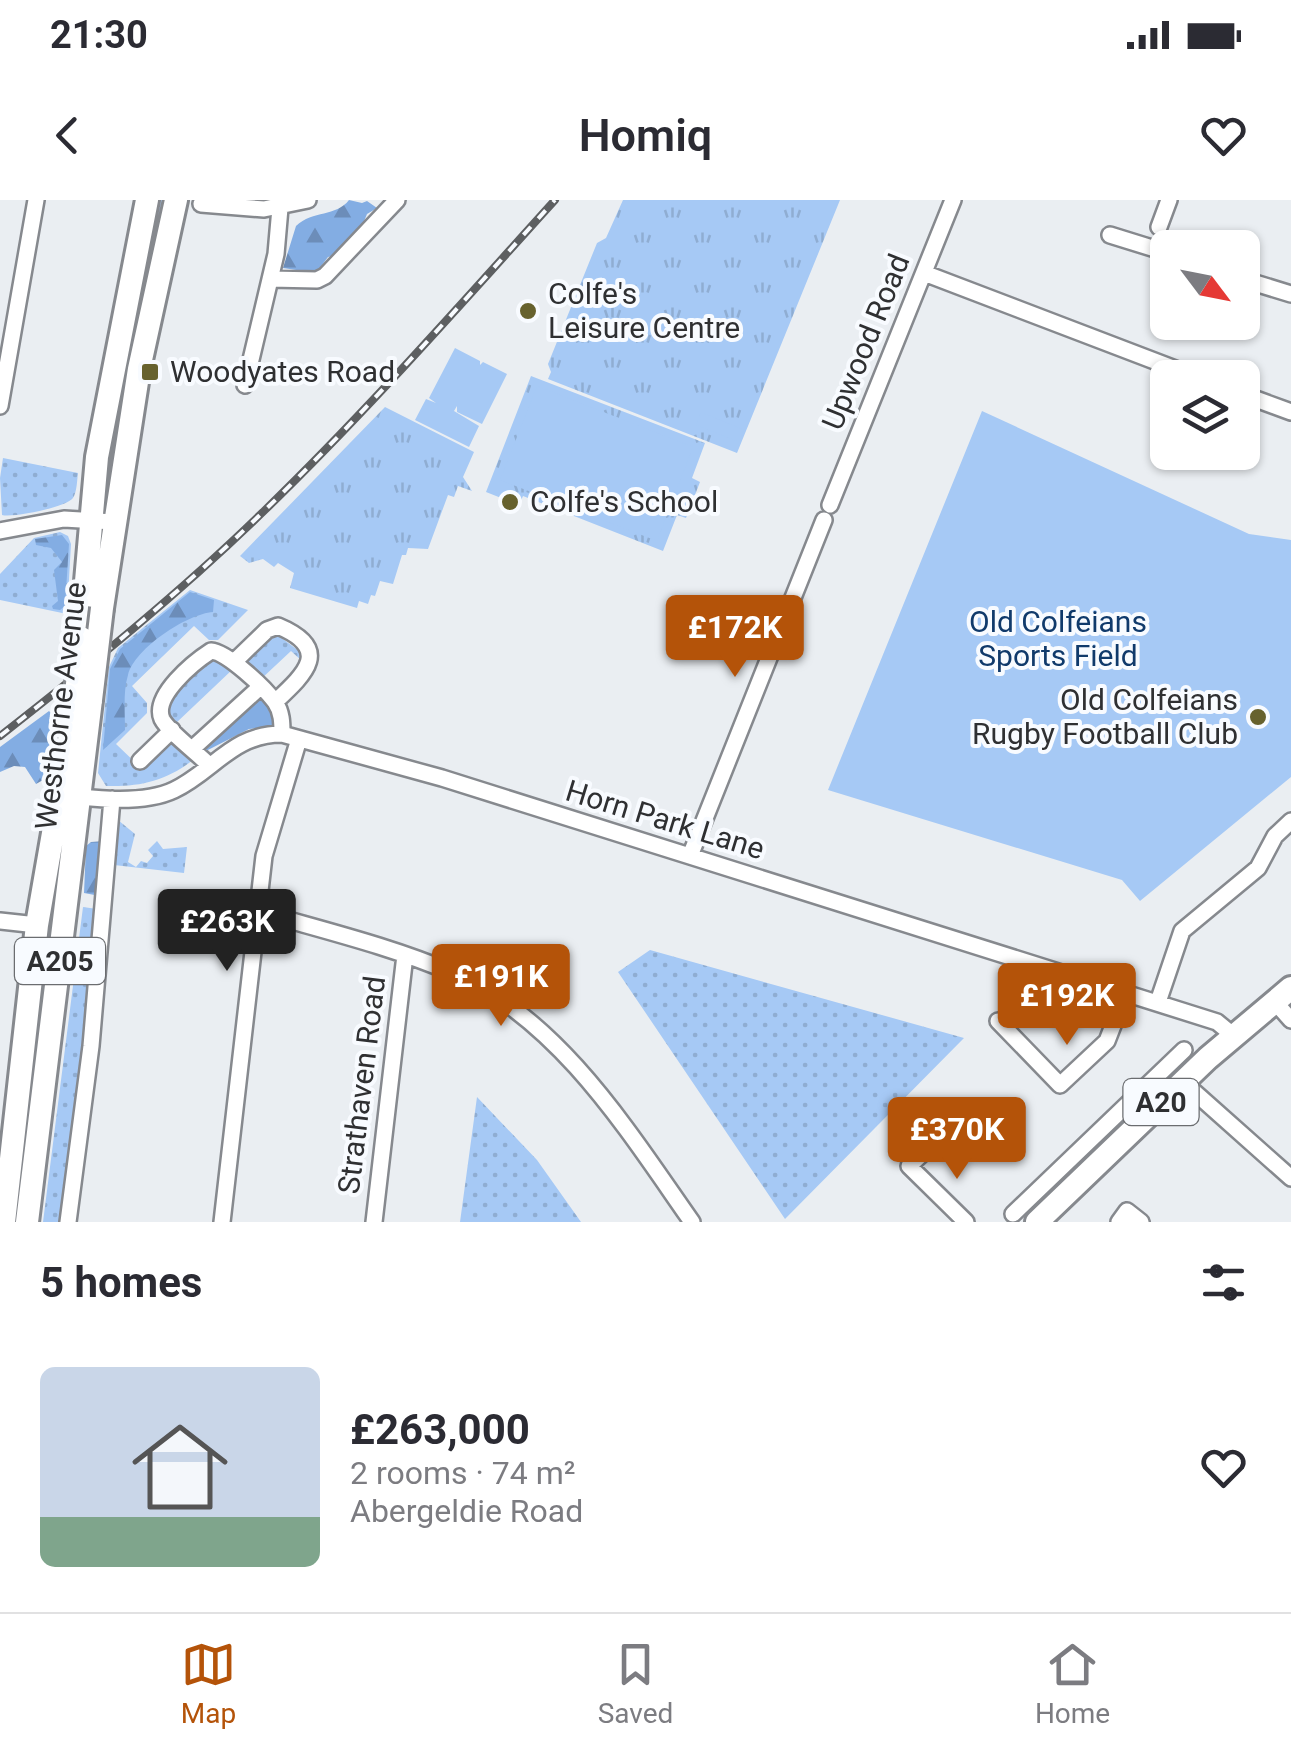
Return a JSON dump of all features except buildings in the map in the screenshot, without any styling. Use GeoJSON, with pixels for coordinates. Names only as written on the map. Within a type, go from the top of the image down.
{"type":"FeatureCollection","features":[{"type":"Feature","properties":{"kind":"highway","name":"Westhorne Avenue"},"geometry":{"type":"LineString","coordinates":[[27,1222],[81,797],[81,638],[90,519],[112,365],[147,200]]}},
{"type":"Feature","properties":{"kind":"highway","name":"Westhorne Avenue"},"geometry":{"type":"LineString","coordinates":[[4,1222],[37,925],[102,608],[139,369],[176,200]]}},
{"type":"Feature","properties":{"kind":"highway","name":"A20"},"geometry":{"type":"LineString","coordinates":[[1037,1222],[1054,1190],[1173,1080],[1286,1003]]}},
{"type":"Feature","properties":{"kind":"street"},"geometry":{"type":"LineString","coordinates":[[0,406],[36,200]]}},
{"type":"Feature","properties":{"kind":"street"},"geometry":{"type":"LineString","coordinates":[[270,279],[317,280],[326,276],[397,200]]}},
{"type":"Feature","properties":{"kind":"street","name":"Upwood Road"},"geometry":{"type":"LineString","coordinates":[[690,856],[953,200]]}},
{"type":"Feature","properties":{"kind":"street"},"geometry":{"type":"LineString","coordinates":[[1159,227],[1169,200]]}},
{"type":"Feature","properties":{"kind":"street"},"geometry":{"type":"LineString","coordinates":[[202,204],[294,203],[280,230],[245,385]]}},
{"type":"Feature","properties":{"kind":"street"},"geometry":{"type":"LineString","coordinates":[[1110,235],[1150,248]]}},
{"type":"Feature","properties":{"kind":"street"},"geometry":{"type":"LineString","coordinates":[[924,273],[1151,360]]}},
{"type":"Feature","properties":{"kind":"street"},"geometry":{"type":"LineString","coordinates":[[1260,285],[1291,294]]}},
{"type":"Feature","properties":{"kind":"street"},"geometry":{"type":"LineString","coordinates":[[1260,401],[1291,412]]}},
{"type":"Feature","properties":{"kind":"street"},"geometry":{"type":"LineString","coordinates":[[0,531],[64,519],[114,522]]}},
{"type":"Feature","properties":{"kind":"street"},"geometry":{"type":"LineString","coordinates":[[234,662],[267,630],[278,626],[306,643],[311,657],[307,672],[275,702]]}},
{"type":"Feature","properties":{"kind":"street"},"geometry":{"type":"LineString","coordinates":[[81,797],[112,799],[172,791],[228,750],[268,734],[282,734],[282,717],[275,702],[234,662],[221,652],[211,651],[164,695],[162,720],[208,764]]}},
{"type":"Feature","properties":{"kind":"street"},"geometry":{"type":"LineString","coordinates":[[192,749],[259,688]]}},
{"type":"Feature","properties":{"kind":"street"},"geometry":{"type":"LineString","coordinates":[[140,762],[172,730]]}},
{"type":"Feature","properties":{"kind":"street","name":"Horn Park Lane"},"geometry":{"type":"LineString","coordinates":[[282,734],[442,778],[1158,1002],[1217,1022],[1234,1036]]}},
{"type":"Feature","properties":{"kind":"street"},"geometry":{"type":"LineString","coordinates":[[222,1222],[264,856],[300,739]]}},
{"type":"Feature","properties":{"kind":"street","name":"Westhorne Avenue"},"geometry":{"type":"LineString","coordinates":[[68,1222],[91,1046],[112,799]]}},
{"type":"Feature","properties":{"kind":"street"},"geometry":{"type":"LineString","coordinates":[[1158,1002],[1182,930],[1258,868],[1274,836],[1291,822]]}},
{"type":"Feature","properties":{"kind":"street"},"geometry":{"type":"LineString","coordinates":[[257,911],[404,955],[455,974],[500,999],[578,1070],[634,1139],[692,1222]]}},
{"type":"Feature","properties":{"kind":"street"},"geometry":{"type":"LineString","coordinates":[[0,921],[37,925]]}},
{"type":"Feature","properties":{"kind":"street","name":"Strathaven Road"},"geometry":{"type":"LineString","coordinates":[[374,1222],[404,955]]}},
{"type":"Feature","properties":{"kind":"street"},"geometry":{"type":"LineString","coordinates":[[998,1021],[1060,1084],[1111,1036],[1126,992]]}},
{"type":"Feature","properties":{"kind":"street"},"geometry":{"type":"LineString","coordinates":[[1184,1050],[1173,1080],[1291,1178]]}},
{"type":"Feature","properties":{"kind":"street"},"geometry":{"type":"LineString","coordinates":[[966,1145],[943,1123],[909,1166],[966,1222]]}},
{"type":"Feature","properties":{"kind":"street"},"geometry":{"type":"LineString","coordinates":[[1008,1219],[1054,1190]]}},
{"type":"Feature","properties":{"kind":"street"},"geometry":{"type":"LineString","coordinates":[[1119,1222],[1127,1211],[1141,1222]]}},
{"type":"Feature","properties":{"kind":"green space"},"geometry":{"type":"Polygon","coordinates":[[[156,200],[167,200],[115,454],[105,452],[156,200]]]}},
{"type":"Feature","properties":{"kind":"green space"},"geometry":{"type":"Polygon","coordinates":[[[349,200],[367,201],[377,208],[367,214],[359,234],[353,234],[353,242],[328,257],[316,273],[283,268],[296,226],[338,209],[349,200]]]}},
{"type":"Feature","properties":{"kind":"green space"},"geometry":{"type":"Polygon","coordinates":[[[623,200],[840,200],[737,453],[548,379],[548,364],[597,243],[606,238],[623,200]]]}},
{"type":"Feature","properties":{"kind":"green space"},"geometry":{"type":"Polygon","coordinates":[[[455,348],[480,361],[480,365],[483,362],[507,374],[482,424],[457,412],[457,406],[454,411],[479,426],[469,447],[415,420],[426,399],[436,403],[429,398],[455,348]]]}},
{"type":"Feature","properties":{"kind":"green space"},"geometry":{"type":"Polygon","coordinates":[[[531,376],[705,443],[692,478],[700,482],[686,518],[677,515],[663,551],[523,496],[519,505],[486,492],[531,376]]]}},
{"type":"Feature","properties":{"kind":"green space"},"geometry":{"type":"Polygon","coordinates":[[[537,386],[693,447],[657,541],[500,480],[537,386]]]}},
{"type":"Feature","properties":{"kind":"green space"},"geometry":{"type":"Polygon","coordinates":[[[385,407],[474,452],[463,477],[472,491],[458,486],[454,497],[448,495],[428,549],[408,548],[393,584],[380,581],[375,596],[371,595],[368,604],[359,601],[357,608],[290,588],[294,573],[278,563],[274,567],[263,559],[249,563],[240,556],[385,407]]]}},
{"type":"Feature","properties":{"kind":"green space","name":"Old Colfeians Sports Field"},"geometry":{"type":"Polygon","coordinates":[[[982,411],[1249,534],[1291,540],[1291,777],[1140,901],[1122,880],[828,790],[982,411]]]}},
{"type":"Feature","properties":{"kind":"green space"},"geometry":{"type":"Polygon","coordinates":[[[701,412],[744,430],[739,442],[696,425],[701,412]]]}},
{"type":"Feature","properties":{"kind":"green space"},"geometry":{"type":"Polygon","coordinates":[[[3,458],[78,473],[73,498],[39,511],[2,515],[3,458]]]}},
{"type":"Feature","properties":{"kind":"green space"},"geometry":{"type":"Polygon","coordinates":[[[60,532],[68,536],[71,544],[67,614],[0,600],[0,574],[34,538],[60,532]]]}},
{"type":"Feature","properties":{"kind":"green space"},"geometry":{"type":"Polygon","coordinates":[[[62,535],[69,544],[65,606],[60,610],[52,606],[58,601],[54,570],[62,562],[51,548],[36,545],[35,539],[62,535]]]}},
{"type":"Feature","properties":{"kind":"green space"},"geometry":{"type":"Polygon","coordinates":[[[190,590],[248,610],[218,640],[209,640],[194,626],[132,686],[147,703],[147,713],[116,744],[140,767],[172,737],[193,760],[152,781],[106,786],[98,773],[109,667],[118,648],[190,590]]]}},
{"type":"Feature","properties":{"kind":"green space"},"geometry":{"type":"Polygon","coordinates":[[[190,592],[214,600],[213,612],[177,626],[141,654],[126,681],[125,730],[103,750],[110,669],[120,649],[190,592]]]}},
{"type":"Feature","properties":{"kind":"green space"},"geometry":{"type":"Polygon","coordinates":[[[275,633],[303,654],[302,661],[291,651],[260,680],[240,662],[265,637],[275,633]]]}},
{"type":"Feature","properties":{"kind":"green space"},"geometry":{"type":"Polygon","coordinates":[[[216,658],[233,669],[175,724],[166,714],[170,696],[205,661],[216,658]]]}},
{"type":"Feature","properties":{"kind":"green space"},"geometry":{"type":"Polygon","coordinates":[[[260,695],[272,705],[276,726],[249,729],[204,752],[201,750],[260,695]]]}},
{"type":"Feature","properties":{"kind":"green space"},"geometry":{"type":"Polygon","coordinates":[[[49,711],[55,717],[43,780],[36,784],[25,767],[14,766],[0,772],[0,747],[49,711]]]}},
{"type":"Feature","properties":{"kind":"green space"},"geometry":{"type":"Polygon","coordinates":[[[118,820],[135,834],[128,862],[136,867],[141,861],[147,863],[153,856],[148,850],[157,841],[163,849],[187,847],[184,873],[114,865],[118,820]]]}},
{"type":"Feature","properties":{"kind":"green space"},"geometry":{"type":"Polygon","coordinates":[[[105,841],[100,896],[84,893],[86,846],[105,841]]]}},
{"type":"Feature","properties":{"kind":"green space"},"geometry":{"type":"Polygon","coordinates":[[[83,907],[97,909],[72,1144],[60,1222],[43,1222],[83,907]]]}},
{"type":"Feature","properties":{"kind":"green space"},"geometry":{"type":"Polygon","coordinates":[[[650,950],[964,1038],[785,1219],[618,972],[650,950]]]}},
{"type":"Feature","properties":{"kind":"green space"},"geometry":{"type":"Polygon","coordinates":[[[477,1097],[537,1160],[581,1222],[460,1222],[477,1097]]]}},
{"type":"Feature","properties":{"kind":"railway"},"geometry":{"type":"LineString","coordinates":[[0,736],[136,627],[265,510],[377,396],[555,200]]}},
{"type":"Feature","properties":{"kind":"place","name":"Colfe's Leisure Centre"},"geometry":{"type":"Point","coordinates":[528,311]}},
{"type":"Feature","properties":{"kind":"place","name":"Woodyates Road"},"geometry":{"type":"Point","coordinates":[150,372]}},
{"type":"Feature","properties":{"kind":"place","name":"Colfe's School"},"geometry":{"type":"Point","coordinates":[510,502]}},
{"type":"Feature","properties":{"kind":"place","name":"Old Colfeians Rugby Football Club"},"geometry":{"type":"Point","coordinates":[1258,717]}}]}
